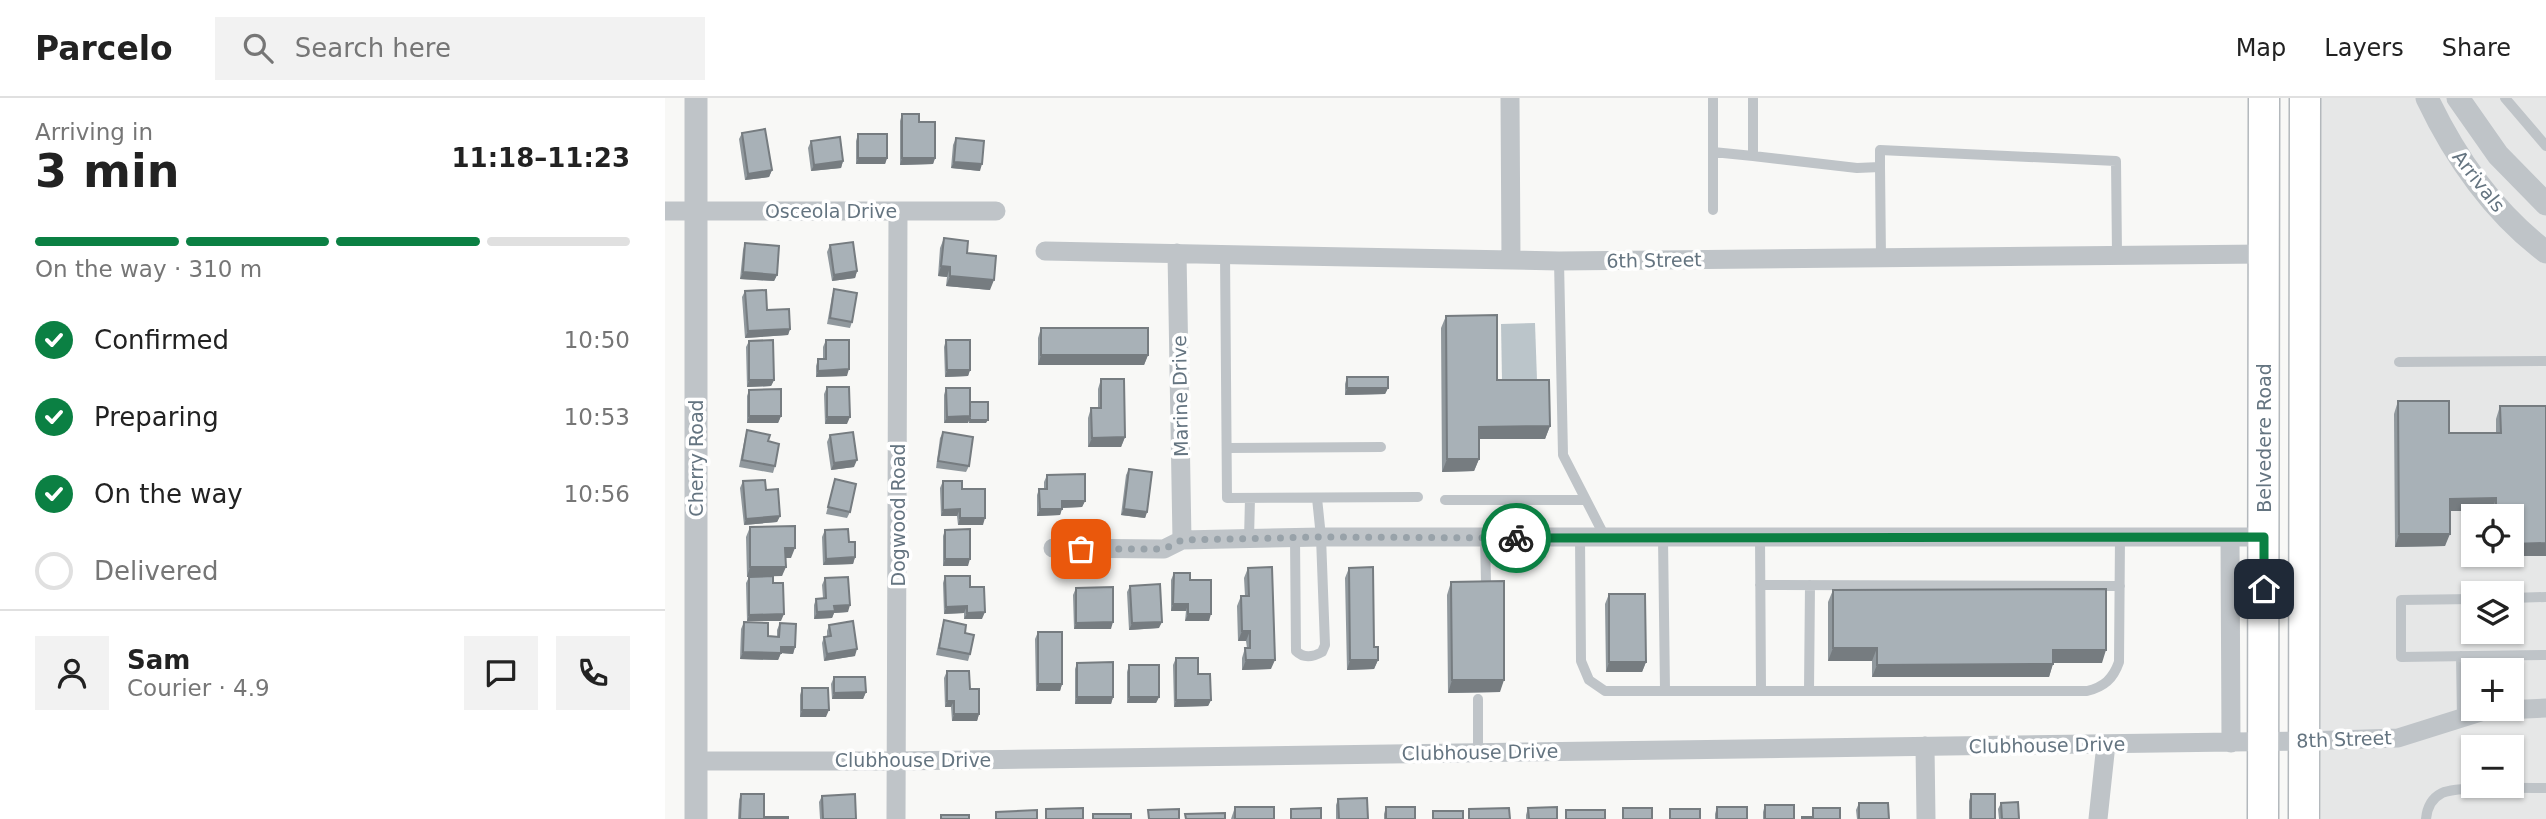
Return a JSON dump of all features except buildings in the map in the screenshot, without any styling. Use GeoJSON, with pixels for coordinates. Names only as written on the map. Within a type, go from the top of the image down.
{"type":"FeatureCollection","features":[{"type":"Feature","properties":{"kind":"main road","name":"Belvedere Road"},"geometry":{"type":"LineString","coordinates":[[2263,819],[2264,98]]}},
{"type":"Feature","properties":{"kind":"main road"},"geometry":{"type":"LineString","coordinates":[[2304,819],[2305,98]]}},
{"type":"Feature","properties":{"kind":"street","name":"Cherry Road"},"geometry":{"type":"LineString","coordinates":[[696,98],[696,819]]}},
{"type":"Feature","properties":{"kind":"street"},"geometry":{"type":"LineString","coordinates":[[1510,98],[1511,260]]}},
{"type":"Feature","properties":{"kind":"street","name":"Arrivals"},"geometry":{"type":"LineString","coordinates":[[2427,98],[2451,145],[2470,174],[2516,225],[2546,252]]}},
{"type":"Feature","properties":{"kind":"street"},"geometry":{"type":"LineString","coordinates":[[2458,98],[2498,155],[2546,204]]}},
{"type":"Feature","properties":{"kind":"street","name":"Osceola Drive"},"geometry":{"type":"LineString","coordinates":[[665,211],[996,211]]}},
{"type":"Feature","properties":{"kind":"street","name":"Dogwood Road"},"geometry":{"type":"LineString","coordinates":[[897,819],[898,211]]}},
{"type":"Feature","properties":{"kind":"street","name":"6th Street"},"geometry":{"type":"LineString","coordinates":[[1045,251],[1559,261],[2264,254]]}},
{"type":"Feature","properties":{"kind":"street","name":"Marine Drive"},"geometry":{"type":"LineString","coordinates":[[1177,253],[1182,540]]}},
{"type":"Feature","properties":{"kind":"street"},"geometry":{"type":"LineString","coordinates":[[1053,548],[1164,549],[1182,540],[1321,537],[2264,537]]}},
{"type":"Feature","properties":{"kind":"street"},"geometry":{"type":"LineString","coordinates":[[2230,537],[2231,743]]}},
{"type":"Feature","properties":{"kind":"street","name":"8th Street"},"geometry":{"type":"LineString","coordinates":[[2524,709],[2546,708]]}},
{"type":"Feature","properties":{"kind":"street","name":"8th Street"},"geometry":{"type":"LineString","coordinates":[[2263,742],[2398,738],[2461,718]]}},
{"type":"Feature","properties":{"kind":"street","name":"Clubhouse Drive"},"geometry":{"type":"LineString","coordinates":[[696,761],[897,761],[2263,742]]}},
{"type":"Feature","properties":{"kind":"street"},"geometry":{"type":"LineString","coordinates":[[2098,819],[2106,744]]}},
{"type":"Feature","properties":{"kind":"street"},"geometry":{"type":"LineString","coordinates":[[1925,746],[1926,819]]}},
{"type":"Feature","properties":{"kind":"lane"},"geometry":{"type":"LineString","coordinates":[[1713,98],[1713,210]]}},
{"type":"Feature","properties":{"kind":"lane"},"geometry":{"type":"LineString","coordinates":[[1753,98],[1753,156]]}},
{"type":"Feature","properties":{"kind":"lane"},"geometry":{"type":"LineString","coordinates":[[2505,98],[2546,146]]}},
{"type":"Feature","properties":{"kind":"lane"},"geometry":{"type":"LineString","coordinates":[[1881,258],[1880,150],[2116,161],[2117,255]]}},
{"type":"Feature","properties":{"kind":"lane"},"geometry":{"type":"LineString","coordinates":[[1713,152],[1857,168],[1880,167]]}},
{"type":"Feature","properties":{"kind":"lane"},"geometry":{"type":"LineString","coordinates":[[1225,254],[1227,498],[1418,498]]}},
{"type":"Feature","properties":{"kind":"lane"},"geometry":{"type":"LineString","coordinates":[[1559,261],[1563,455],[1606,538]]}},
{"type":"Feature","properties":{"kind":"lane"},"geometry":{"type":"LineString","coordinates":[[2399,362],[2546,361]]}},
{"type":"Feature","properties":{"kind":"lane"},"geometry":{"type":"LineString","coordinates":[[1227,448],[1381,447]]}},
{"type":"Feature","properties":{"kind":"lane"},"geometry":{"type":"LineString","coordinates":[[1249,539],[1250,498]]}},
{"type":"Feature","properties":{"kind":"lane"},"geometry":{"type":"LineString","coordinates":[[1294,538],[1296,651],[1307,657],[1322,652],[1325,645],[1317,498]]}},
{"type":"Feature","properties":{"kind":"lane"},"geometry":{"type":"LineString","coordinates":[[1445,500],[1586,500]]}},
{"type":"Feature","properties":{"kind":"lane"},"geometry":{"type":"LineString","coordinates":[[1580,538],[1581,661],[1583,671],[1596,686],[1605,691],[2087,691],[2098,688],[2115,673],[2119,662],[2120,537]]}},
{"type":"Feature","properties":{"kind":"lane"},"geometry":{"type":"LineString","coordinates":[[1485,538],[1486,583]]}},
{"type":"Feature","properties":{"kind":"lane"},"geometry":{"type":"LineString","coordinates":[[1663,538],[1665,690]]}},
{"type":"Feature","properties":{"kind":"lane"},"geometry":{"type":"LineString","coordinates":[[1760,538],[1761,690]]}},
{"type":"Feature","properties":{"kind":"lane"},"geometry":{"type":"LineString","coordinates":[[1760,585],[2120,586]]}},
{"type":"Feature","properties":{"kind":"lane"},"geometry":{"type":"LineString","coordinates":[[1809,690],[1810,585]]}},
{"type":"Feature","properties":{"kind":"lane"},"geometry":{"type":"LineString","coordinates":[[2524,598],[2546,597]]}},
{"type":"Feature","properties":{"kind":"lane"},"geometry":{"type":"LineString","coordinates":[[2461,599],[2401,600],[2401,657],[2546,655]]}},
{"type":"Feature","properties":{"kind":"lane"},"geometry":{"type":"LineString","coordinates":[[1478,699],[1478,752]]}},
{"type":"Feature","properties":{"kind":"lane"},"geometry":{"type":"LineString","coordinates":[[2426,819],[2433,800],[2449,790],[2546,788]]}},
{"type":"Feature","properties":{"kind":"shaded area"},"geometry":{"type":"Polygon","coordinates":[[[2321,98],[2546,98],[2546,819],[2321,819],[2321,98]]]}},
{"type":"Feature","properties":{"kind":"shaded area"},"geometry":{"type":"Polygon","coordinates":[[[1535,323],[1537,380],[1502,381],[1501,324],[1535,323]]]}},
{"type":"Feature","properties":{"kind":"way so far"},"geometry":{"type":"LineString","coordinates":[[1081,549],[1164,549],[1182,540],[1321,537],[1516,538]]}},
{"type":"Feature","properties":{"kind":"route"},"geometry":{"type":"LineString","coordinates":[[1516,538],[2264,537],[2264,589]]}}]}
